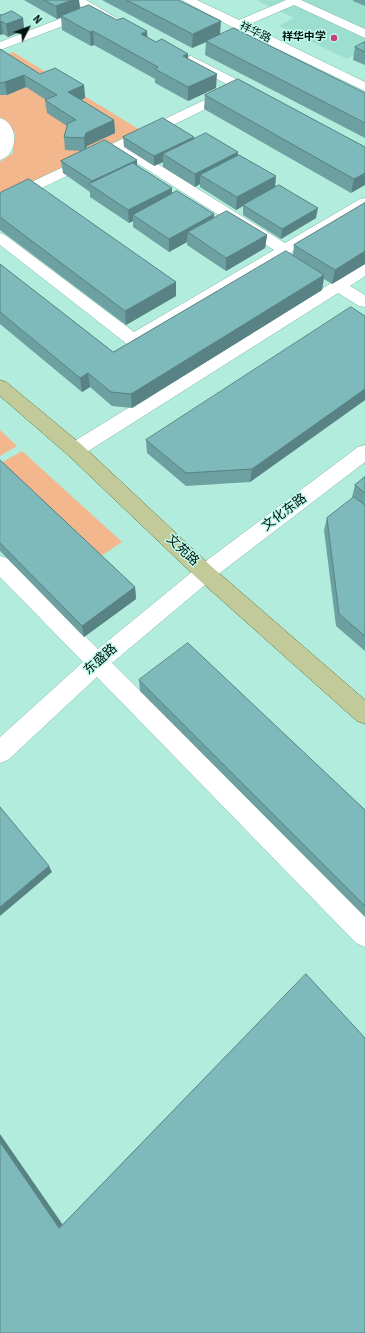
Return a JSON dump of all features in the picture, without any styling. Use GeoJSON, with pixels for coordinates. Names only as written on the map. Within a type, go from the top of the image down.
{"type":"FeatureCollection","features":[{"type":"Feature","properties":{"kind":"main road","name":"文苑路"},"geometry":{"type":"LineString","coordinates":[[0,386],[75,450],[205,573],[365,714]]}},
{"type":"Feature","properties":{"kind":"street"},"geometry":{"type":"LineString","coordinates":[[77,0],[122,24]]}},
{"type":"Feature","properties":{"kind":"street","name":"祥华路"},"geometry":{"type":"LineString","coordinates":[[188,0],[365,87]]}},
{"type":"Feature","properties":{"kind":"street"},"geometry":{"type":"LineString","coordinates":[[238,25],[293,0],[365,34]]}},
{"type":"Feature","properties":{"kind":"street"},"geometry":{"type":"LineString","coordinates":[[0,46],[94,9]]}},
{"type":"Feature","properties":{"kind":"street"},"geometry":{"type":"LineString","coordinates":[[178,54],[268,101]]}},
{"type":"Feature","properties":{"kind":"street"},"geometry":{"type":"LineString","coordinates":[[0,203],[240,86]]}},
{"type":"Feature","properties":{"kind":"street"},"geometry":{"type":"LineString","coordinates":[[0,122],[8,133],[9,144],[0,156]]}},
{"type":"Feature","properties":{"kind":"street"},"geometry":{"type":"LineString","coordinates":[[118,146],[285,250]]}},
{"type":"Feature","properties":{"kind":"street"},"geometry":{"type":"LineString","coordinates":[[0,238],[133,340],[365,202]]}},
{"type":"Feature","properties":{"kind":"street"},"geometry":{"type":"LineString","coordinates":[[75,450],[365,269]]}},
{"type":"Feature","properties":{"kind":"street"},"geometry":{"type":"LineString","coordinates":[[339,286],[365,302]]}},
{"type":"Feature","properties":{"kind":"street","name":"文化东路"},"geometry":{"type":"LineString","coordinates":[[205,573],[365,452]]}},
{"type":"Feature","properties":{"kind":"street"},"geometry":{"type":"LineString","coordinates":[[0,564],[365,934]]}},
{"type":"Feature","properties":{"kind":"street","name":"东盛路"},"geometry":{"type":"LineString","coordinates":[[0,752],[97,663],[205,573]]}},
{"type":"Feature","properties":{"kind":"shaded area","name":"祥华中学"},"geometry":{"type":"Polygon","coordinates":[[[256,0],[365,0],[365,50],[347,59],[279,26],[294,18],[256,0]]]}},
{"type":"Feature","properties":{"kind":"shaded area"},"geometry":{"type":"Polygon","coordinates":[[[13,52],[140,130],[0,197],[0,162],[13,153],[15,133],[0,119],[0,57],[13,52]]]}},
{"type":"Feature","properties":{"kind":"shaded area"},"geometry":{"type":"Polygon","coordinates":[[[0,430],[17,446],[0,456],[0,430]]]}},
{"type":"Feature","properties":{"kind":"shaded area"},"geometry":{"type":"Polygon","coordinates":[[[22,451],[122,542],[101,556],[1,463],[22,451]]]}},
{"type":"Feature","properties":{"kind":"building"},"geometry":{"type":"Polygon","coordinates":[[[44,0],[72,0],[56,6],[44,0]]]}},
{"type":"Feature","properties":{"kind":"building"},"geometry":{"type":"Polygon","coordinates":[[[127,0],[178,0],[221,21],[193,34],[127,0]]]}},
{"type":"Feature","properties":{"kind":"building"},"geometry":{"type":"Polygon","coordinates":[[[89,5],[117,20],[123,18],[147,31],[141,34],[156,42],[162,39],[188,54],[183,56],[217,74],[188,87],[155,69],[158,67],[93,31],[90,32],[61,16],[89,5]]]}},
{"type":"Feature","properties":{"kind":"building"},"geometry":{"type":"Polygon","coordinates":[[[12,11],[23,18],[6,24],[1,21],[0,22],[0,14],[1,15],[12,11]]]}},
{"type":"Feature","properties":{"kind":"building"},"geometry":{"type":"Polygon","coordinates":[[[234,28],[365,93],[365,123],[206,41],[234,28]]]}},
{"type":"Feature","properties":{"kind":"building"},"geometry":{"type":"Polygon","coordinates":[[[365,42],[365,52],[355,47],[365,42]]]}},
{"type":"Feature","properties":{"kind":"building"},"geometry":{"type":"Polygon","coordinates":[[[0,49],[40,74],[55,68],[84,85],[68,92],[114,120],[86,133],[84,138],[64,137],[68,123],[76,120],[45,100],[57,95],[24,75],[0,83],[0,49]]]}},
{"type":"Feature","properties":{"kind":"building"},"geometry":{"type":"Polygon","coordinates":[[[238,79],[365,147],[365,173],[354,179],[205,95],[238,79]]]}},
{"type":"Feature","properties":{"kind":"building"},"geometry":{"type":"Polygon","coordinates":[[[163,118],[194,137],[154,156],[123,137],[163,118]]]}},
{"type":"Feature","properties":{"kind":"building"},"geometry":{"type":"Polygon","coordinates":[[[206,133],[238,152],[195,174],[163,154],[206,133]]]}},
{"type":"Feature","properties":{"kind":"building"},"geometry":{"type":"Polygon","coordinates":[[[105,140],[137,160],[92,181],[61,161],[105,140]]]}},
{"type":"Feature","properties":{"kind":"building"},"geometry":{"type":"Polygon","coordinates":[[[239,155],[276,176],[237,197],[200,175],[239,155]]]}},
{"type":"Feature","properties":{"kind":"building"},"geometry":{"type":"Polygon","coordinates":[[[133,163],[172,188],[128,210],[89,184],[133,163]]]}},
{"type":"Feature","properties":{"kind":"building"},"geometry":{"type":"Polygon","coordinates":[[[29,179],[176,282],[125,311],[0,217],[0,193],[29,179]]]}},
{"type":"Feature","properties":{"kind":"building"},"geometry":{"type":"Polygon","coordinates":[[[279,185],[318,208],[282,229],[243,205],[279,185]]]}},
{"type":"Feature","properties":{"kind":"building"},"geometry":{"type":"Polygon","coordinates":[[[177,191],[214,214],[169,239],[133,215],[177,191]]]}},
{"type":"Feature","properties":{"kind":"building"},"geometry":{"type":"Polygon","coordinates":[[[365,203],[365,251],[335,270],[294,245],[365,203]]]}},
{"type":"Feature","properties":{"kind":"building"},"geometry":{"type":"Polygon","coordinates":[[[227,211],[267,235],[226,258],[188,232],[227,211]]]}},
{"type":"Feature","properties":{"kind":"building"},"geometry":{"type":"Polygon","coordinates":[[[286,251],[324,275],[131,394],[111,392],[88,373],[80,378],[0,312],[0,264],[113,352],[286,251]]]}},
{"type":"Feature","properties":{"kind":"building"},"geometry":{"type":"Polygon","coordinates":[[[351,307],[365,316],[365,389],[252,469],[186,473],[146,440],[351,307]]]}},
{"type":"Feature","properties":{"kind":"building"},"geometry":{"type":"Polygon","coordinates":[[[0,460],[135,587],[82,626],[0,543],[0,460]]]}},
{"type":"Feature","properties":{"kind":"building"},"geometry":{"type":"Polygon","coordinates":[[[365,477],[365,493],[355,485],[365,477]]]}},
{"type":"Feature","properties":{"kind":"building"},"geometry":{"type":"Polygon","coordinates":[[[354,497],[365,505],[365,636],[339,614],[327,518],[354,497]]]}},
{"type":"Feature","properties":{"kind":"building"},"geometry":{"type":"Polygon","coordinates":[[[188,643],[365,810],[365,906],[139,680],[188,643]]]}},
{"type":"Feature","properties":{"kind":"building"},"geometry":{"type":"Polygon","coordinates":[[[0,807],[49,866],[0,907],[0,807]]]}},
{"type":"Feature","properties":{"kind":"building"},"geometry":{"type":"Polygon","coordinates":[[[306,974],[365,1038],[365,1333],[0,1333],[0,1142],[59,1228],[306,974]]]}},
{"type":"Feature","properties":{"kind":"place","name":"祥华中学"},"geometry":{"type":"Point","coordinates":[334,38]}}]}
